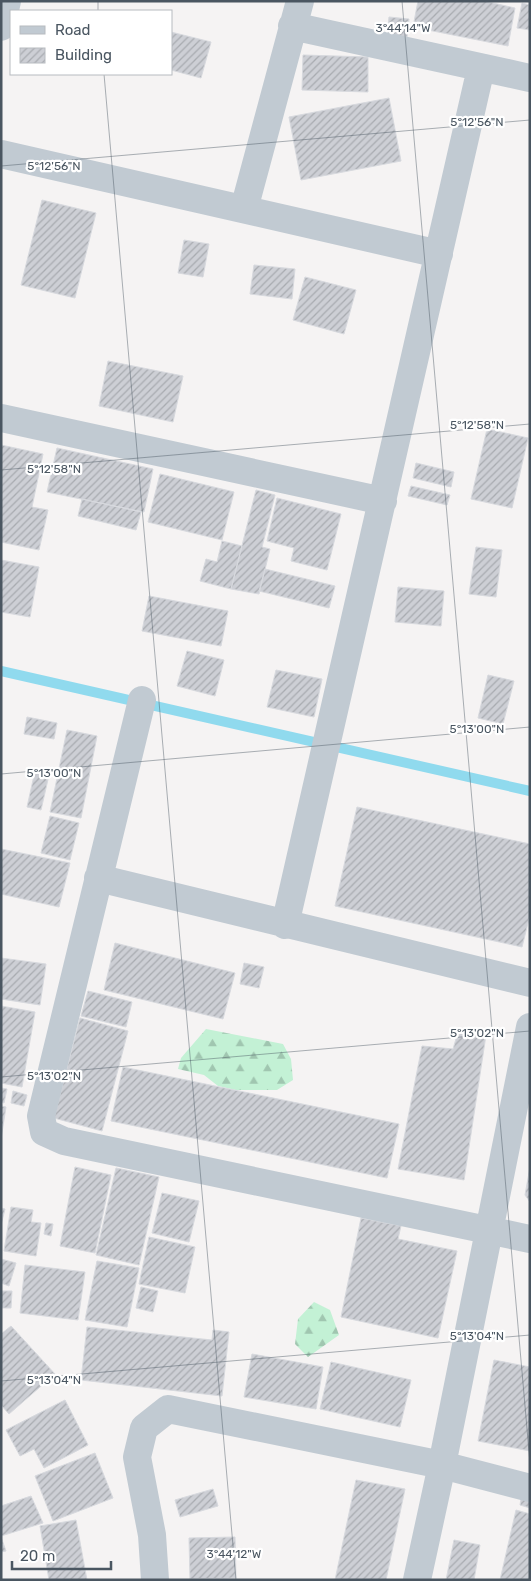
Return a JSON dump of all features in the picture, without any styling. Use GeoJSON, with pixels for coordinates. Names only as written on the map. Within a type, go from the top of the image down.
{"type":"FeatureCollection","features":[{"type":"Feature","properties":{"kind":"street"},"geometry":{"type":"LineString","coordinates":[[1,27],[7,1]]}},
{"type":"Feature","properties":{"kind":"street"},"geometry":{"type":"LineString","coordinates":[[244,209],[296,14],[481,68],[530,78]]}},
{"type":"Feature","properties":{"kind":"street"},"geometry":{"type":"LineString","coordinates":[[285,925],[481,68]]}},
{"type":"Feature","properties":{"kind":"street"},"geometry":{"type":"LineString","coordinates":[[1,154],[439,254]]}},
{"type":"Feature","properties":{"kind":"street"},"geometry":{"type":"LineString","coordinates":[[1,418],[383,501]]}},
{"type":"Feature","properties":{"kind":"street"},"geometry":{"type":"LineString","coordinates":[[142,700],[41,1116],[44,1132],[64,1140],[530,1239]]}},
{"type":"Feature","properties":{"kind":"street"},"geometry":{"type":"LineString","coordinates":[[98,878],[285,925],[530,983]]}},
{"type":"Feature","properties":{"kind":"street"},"geometry":{"type":"LineString","coordinates":[[417,1580],[530,1027]]}},
{"type":"Feature","properties":{"kind":"street"},"geometry":{"type":"LineString","coordinates":[[155,1580],[152,1534],[137,1457],[144,1428],[168,1408],[442,1465],[530,1488]]}},
{"type":"Feature","properties":{"kind":"green space"},"geometry":{"type":"Polygon","coordinates":[[[206,1029],[283,1044],[291,1059],[293,1080],[277,1090],[236,1090],[218,1086],[204,1075],[178,1069],[181,1058],[206,1029]]]}},
{"type":"Feature","properties":{"kind":"green space"},"geometry":{"type":"Polygon","coordinates":[[[314,1302],[330,1310],[339,1335],[308,1357],[295,1344],[298,1319],[314,1302]]]}},
{"type":"Feature","properties":{"kind":"building"},"geometry":{"type":"Polygon","coordinates":[[[418,1],[484,1],[515,8],[508,46],[413,27],[418,1]]]}},
{"type":"Feature","properties":{"kind":"building"},"geometry":{"type":"Polygon","coordinates":[[[522,3],[530,5],[530,30],[517,28],[522,3]]]}},
{"type":"Feature","properties":{"kind":"building"},"geometry":{"type":"Polygon","coordinates":[[[389,17],[409,19],[407,37],[387,35],[389,17]]]}},
{"type":"Feature","properties":{"kind":"building"},"geometry":{"type":"Polygon","coordinates":[[[172,32],[211,42],[201,78],[172,70],[172,32]]]}},
{"type":"Feature","properties":{"kind":"building"},"geometry":{"type":"Polygon","coordinates":[[[303,55],[368,57],[368,92],[302,90],[303,55]]]}},
{"type":"Feature","properties":{"kind":"building"},"geometry":{"type":"Polygon","coordinates":[[[389,98],[401,161],[301,180],[289,117],[389,98]]]}},
{"type":"Feature","properties":{"kind":"building"},"geometry":{"type":"Polygon","coordinates":[[[42,200],[96,213],[75,298],[21,285],[42,200]]]}},
{"type":"Feature","properties":{"kind":"building"},"geometry":{"type":"Polygon","coordinates":[[[184,240],[209,244],[203,277],[178,273],[184,240]]]}},
{"type":"Feature","properties":{"kind":"building"},"geometry":{"type":"Polygon","coordinates":[[[254,265],[295,269],[292,299],[250,294],[254,265]]]}},
{"type":"Feature","properties":{"kind":"building"},"geometry":{"type":"Polygon","coordinates":[[[305,277],[356,290],[344,334],[293,320],[305,277]]]}},
{"type":"Feature","properties":{"kind":"building"},"geometry":{"type":"Polygon","coordinates":[[[108,361],[183,376],[173,422],[99,406],[108,361]]]}},
{"type":"Feature","properties":{"kind":"building"},"geometry":{"type":"Polygon","coordinates":[[[487,429],[528,438],[512,508],[471,499],[487,429]]]}},
{"type":"Feature","properties":{"kind":"building"},"geometry":{"type":"Polygon","coordinates":[[[1,445],[43,454],[32,507],[48,510],[39,550],[1,542],[1,445]]]}},
{"type":"Feature","properties":{"kind":"building"},"geometry":{"type":"Polygon","coordinates":[[[57,448],[153,469],[144,512],[47,492],[57,448]]]}},
{"type":"Feature","properties":{"kind":"building"},"geometry":{"type":"Polygon","coordinates":[[[416,463],[454,472],[451,487],[413,478],[416,463]]]}},
{"type":"Feature","properties":{"kind":"building"},"geometry":{"type":"Polygon","coordinates":[[[160,474],[234,492],[222,540],[148,522],[160,474]]]}},
{"type":"Feature","properties":{"kind":"building"},"geometry":{"type":"Polygon","coordinates":[[[411,486],[450,495],[447,505],[408,496],[411,486]]]}},
{"type":"Feature","properties":{"kind":"building"},"geometry":{"type":"Polygon","coordinates":[[[256,490],[275,495],[262,547],[270,549],[259,594],[231,589],[256,490]]]}},
{"type":"Feature","properties":{"kind":"building"},"geometry":{"type":"Polygon","coordinates":[[[277,498],[341,514],[327,570],[291,561],[294,548],[267,541],[277,498]]]}},
{"type":"Feature","properties":{"kind":"building"},"geometry":{"type":"Polygon","coordinates":[[[82,499],[141,512],[136,530],[78,516],[82,499]]]}},
{"type":"Feature","properties":{"kind":"building"},"geometry":{"type":"Polygon","coordinates":[[[222,541],[242,546],[231,589],[200,581],[206,559],[217,562],[222,541]]]}},
{"type":"Feature","properties":{"kind":"building"},"geometry":{"type":"Polygon","coordinates":[[[476,547],[502,550],[496,597],[469,594],[476,547]]]}},
{"type":"Feature","properties":{"kind":"building"},"geometry":{"type":"Polygon","coordinates":[[[1,560],[39,567],[30,617],[1,612],[1,560]]]}},
{"type":"Feature","properties":{"kind":"building"},"geometry":{"type":"Polygon","coordinates":[[[265,569],[335,586],[329,608],[259,591],[265,569]]]}},
{"type":"Feature","properties":{"kind":"building"},"geometry":{"type":"Polygon","coordinates":[[[398,587],[444,591],[441,626],[395,622],[398,587]]]}},
{"type":"Feature","properties":{"kind":"building"},"geometry":{"type":"Polygon","coordinates":[[[149,596],[228,611],[221,646],[142,631],[149,596]]]}},
{"type":"Feature","properties":{"kind":"building"},"geometry":{"type":"Polygon","coordinates":[[[187,651],[224,660],[215,696],[177,686],[187,651]]]}},
{"type":"Feature","properties":{"kind":"building"},"geometry":{"type":"Polygon","coordinates":[[[276,670],[322,679],[314,717],[267,707],[276,670]]]}},
{"type":"Feature","properties":{"kind":"building"},"geometry":{"type":"Polygon","coordinates":[[[488,675],[514,681],[503,724],[478,718],[488,675]]]}},
{"type":"Feature","properties":{"kind":"building"},"geometry":{"type":"Polygon","coordinates":[[[27,717],[57,723],[54,739],[24,734],[27,717]]]}},
{"type":"Feature","properties":{"kind":"building"},"geometry":{"type":"Polygon","coordinates":[[[67,730],[97,736],[81,818],[50,812],[67,730]]]}},
{"type":"Feature","properties":{"kind":"building"},"geometry":{"type":"Polygon","coordinates":[[[35,771],[49,775],[41,810],[27,807],[35,771]]]}},
{"type":"Feature","properties":{"kind":"building"},"geometry":{"type":"Polygon","coordinates":[[[357,807],[530,844],[530,915],[522,947],[335,906],[357,807]]]}},
{"type":"Feature","properties":{"kind":"building"},"geometry":{"type":"Polygon","coordinates":[[[50,816],[79,823],[70,860],[41,853],[50,816]]]}},
{"type":"Feature","properties":{"kind":"building"},"geometry":{"type":"Polygon","coordinates":[[[1,849],[70,863],[59,907],[1,894],[1,849]]]}},
{"type":"Feature","properties":{"kind":"building"},"geometry":{"type":"Polygon","coordinates":[[[115,943],[235,973],[223,1019],[104,990],[115,943]]]}},
{"type":"Feature","properties":{"kind":"building"},"geometry":{"type":"Polygon","coordinates":[[[1,958],[46,964],[40,1005],[1,999],[1,958]]]}},
{"type":"Feature","properties":{"kind":"building"},"geometry":{"type":"Polygon","coordinates":[[[244,963],[264,967],[259,988],[240,984],[244,963]]]}},
{"type":"Feature","properties":{"kind":"building"},"geometry":{"type":"Polygon","coordinates":[[[88,991],[132,1002],[126,1027],[81,1016],[88,991]]]}},
{"type":"Feature","properties":{"kind":"building"},"geometry":{"type":"Polygon","coordinates":[[[1,1006],[35,1012],[22,1087],[1,1083],[1,1006]]]}},
{"type":"Feature","properties":{"kind":"building"},"geometry":{"type":"Polygon","coordinates":[[[80,1018],[128,1031],[102,1131],[54,1118],[80,1018]]]}},
{"type":"Feature","properties":{"kind":"building"},"geometry":{"type":"Polygon","coordinates":[[[458,1032],[486,1035],[464,1180],[398,1169],[422,1046],[453,1049],[458,1032]]]}},
{"type":"Feature","properties":{"kind":"building"},"geometry":{"type":"Polygon","coordinates":[[[123,1067],[399,1124],[387,1178],[111,1121],[123,1067]]]}},
{"type":"Feature","properties":{"kind":"building"},"geometry":{"type":"Polygon","coordinates":[[[1,1088],[7,1089],[4,1103],[1,1102],[1,1088]]]}},
{"type":"Feature","properties":{"kind":"building"},"geometry":{"type":"Polygon","coordinates":[[[13,1091],[27,1095],[24,1106],[11,1103],[13,1091]]]}},
{"type":"Feature","properties":{"kind":"building"},"geometry":{"type":"Polygon","coordinates":[[[1,1106],[6,1107],[1,1139],[1,1106]]]}},
{"type":"Feature","properties":{"kind":"building"},"geometry":{"type":"Polygon","coordinates":[[[75,1167],[111,1175],[95,1253],[60,1246],[75,1167]]]}},
{"type":"Feature","properties":{"kind":"building"},"geometry":{"type":"Polygon","coordinates":[[[530,1167],[530,1202],[525,1195],[530,1167]]]}},
{"type":"Feature","properties":{"kind":"building"},"geometry":{"type":"Polygon","coordinates":[[[116,1168],[159,1177],[139,1265],[96,1255],[116,1168]]]}},
{"type":"Feature","properties":{"kind":"building"},"geometry":{"type":"Polygon","coordinates":[[[162,1193],[199,1201],[189,1242],[152,1233],[162,1193]]]}},
{"type":"Feature","properties":{"kind":"building"},"geometry":{"type":"Polygon","coordinates":[[[11,1207],[33,1210],[31,1222],[41,1223],[36,1256],[4,1251],[11,1207]]]}},
{"type":"Feature","properties":{"kind":"building"},"geometry":{"type":"Polygon","coordinates":[[[1,1208],[5,1209],[1,1225],[1,1208]]]}},
{"type":"Feature","properties":{"kind":"building"},"geometry":{"type":"Polygon","coordinates":[[[361,1218],[401,1226],[398,1239],[457,1251],[438,1338],[341,1317],[361,1218]]]}},
{"type":"Feature","properties":{"kind":"building"},"geometry":{"type":"Polygon","coordinates":[[[46,1223],[53,1224],[51,1236],[44,1234],[46,1223]]]}},
{"type":"Feature","properties":{"kind":"building"},"geometry":{"type":"Polygon","coordinates":[[[149,1237],[195,1247],[185,1293],[139,1284],[149,1237]]]}},
{"type":"Feature","properties":{"kind":"building"},"geometry":{"type":"Polygon","coordinates":[[[1,1259],[16,1263],[9,1286],[1,1283],[1,1259]]]}},
{"type":"Feature","properties":{"kind":"building"},"geometry":{"type":"Polygon","coordinates":[[[97,1261],[139,1268],[127,1327],[85,1320],[97,1261]]]}},
{"type":"Feature","properties":{"kind":"building"},"geometry":{"type":"Polygon","coordinates":[[[25,1265],[85,1272],[78,1320],[20,1313],[25,1265]]]}},
{"type":"Feature","properties":{"kind":"building"},"geometry":{"type":"Polygon","coordinates":[[[141,1287],[158,1291],[153,1312],[136,1308],[141,1287]]]}},
{"type":"Feature","properties":{"kind":"building"},"geometry":{"type":"Polygon","coordinates":[[[1,1291],[12,1291],[11,1308],[1,1308],[1,1291]]]}},
{"type":"Feature","properties":{"kind":"building"},"geometry":{"type":"Polygon","coordinates":[[[11,1326],[55,1374],[9,1414],[1,1405],[1,1334],[11,1326]]]}},
{"type":"Feature","properties":{"kind":"building"},"geometry":{"type":"Polygon","coordinates":[[[87,1327],[212,1340],[213,1330],[229,1332],[222,1396],[81,1380],[87,1327]]]}},
{"type":"Feature","properties":{"kind":"building"},"geometry":{"type":"Polygon","coordinates":[[[252,1354],[323,1367],[316,1409],[244,1397],[252,1354]]]}},
{"type":"Feature","properties":{"kind":"building"},"geometry":{"type":"Polygon","coordinates":[[[494,1360],[530,1367],[530,1451],[478,1441],[494,1360]]]}},
{"type":"Feature","properties":{"kind":"building"},"geometry":{"type":"Polygon","coordinates":[[[331,1362],[411,1380],[400,1427],[320,1409],[331,1362]]]}},
{"type":"Feature","properties":{"kind":"building"},"geometry":{"type":"Polygon","coordinates":[[[65,1400],[88,1445],[44,1468],[34,1449],[20,1456],[6,1430],[65,1400]]]}},
{"type":"Feature","properties":{"kind":"building"},"geometry":{"type":"Polygon","coordinates":[[[95,1453],[113,1498],[53,1521],[35,1476],[95,1453]]]}},
{"type":"Feature","properties":{"kind":"building"},"geometry":{"type":"Polygon","coordinates":[[[356,1480],[405,1489],[386,1580],[335,1580],[356,1480]]]}},
{"type":"Feature","properties":{"kind":"building"},"geometry":{"type":"Polygon","coordinates":[[[213,1489],[218,1506],[180,1517],[175,1500],[213,1489]]]}},
{"type":"Feature","properties":{"kind":"building"},"geometry":{"type":"Polygon","coordinates":[[[522,1492],[530,1494],[530,1508],[520,1505],[522,1492]]]}},
{"type":"Feature","properties":{"kind":"building"},"geometry":{"type":"Polygon","coordinates":[[[31,1496],[43,1523],[1,1536],[1,1506],[31,1496]]]}},
{"type":"Feature","properties":{"kind":"building"},"geometry":{"type":"Polygon","coordinates":[[[516,1510],[530,1514],[530,1580],[500,1580],[516,1510]]]}},
{"type":"Feature","properties":{"kind":"building"},"geometry":{"type":"Polygon","coordinates":[[[76,1520],[87,1580],[49,1580],[40,1526],[76,1520]]]}},
{"type":"Feature","properties":{"kind":"building"},"geometry":{"type":"Polygon","coordinates":[[[1,1537],[6,1551],[1,1552],[1,1537]]]}},
{"type":"Feature","properties":{"kind":"building"},"geometry":{"type":"Polygon","coordinates":[[[235,1537],[236,1578],[190,1579],[189,1538],[235,1537]]]}},
{"type":"Feature","properties":{"kind":"building"},"geometry":{"type":"Polygon","coordinates":[[[454,1540],[480,1545],[474,1580],[446,1580],[454,1540]]]}},
{"type":"Feature","properties":{"kind":"waterway"},"geometry":{"type":"LineString","coordinates":[[1,671],[530,791]]}}]}
